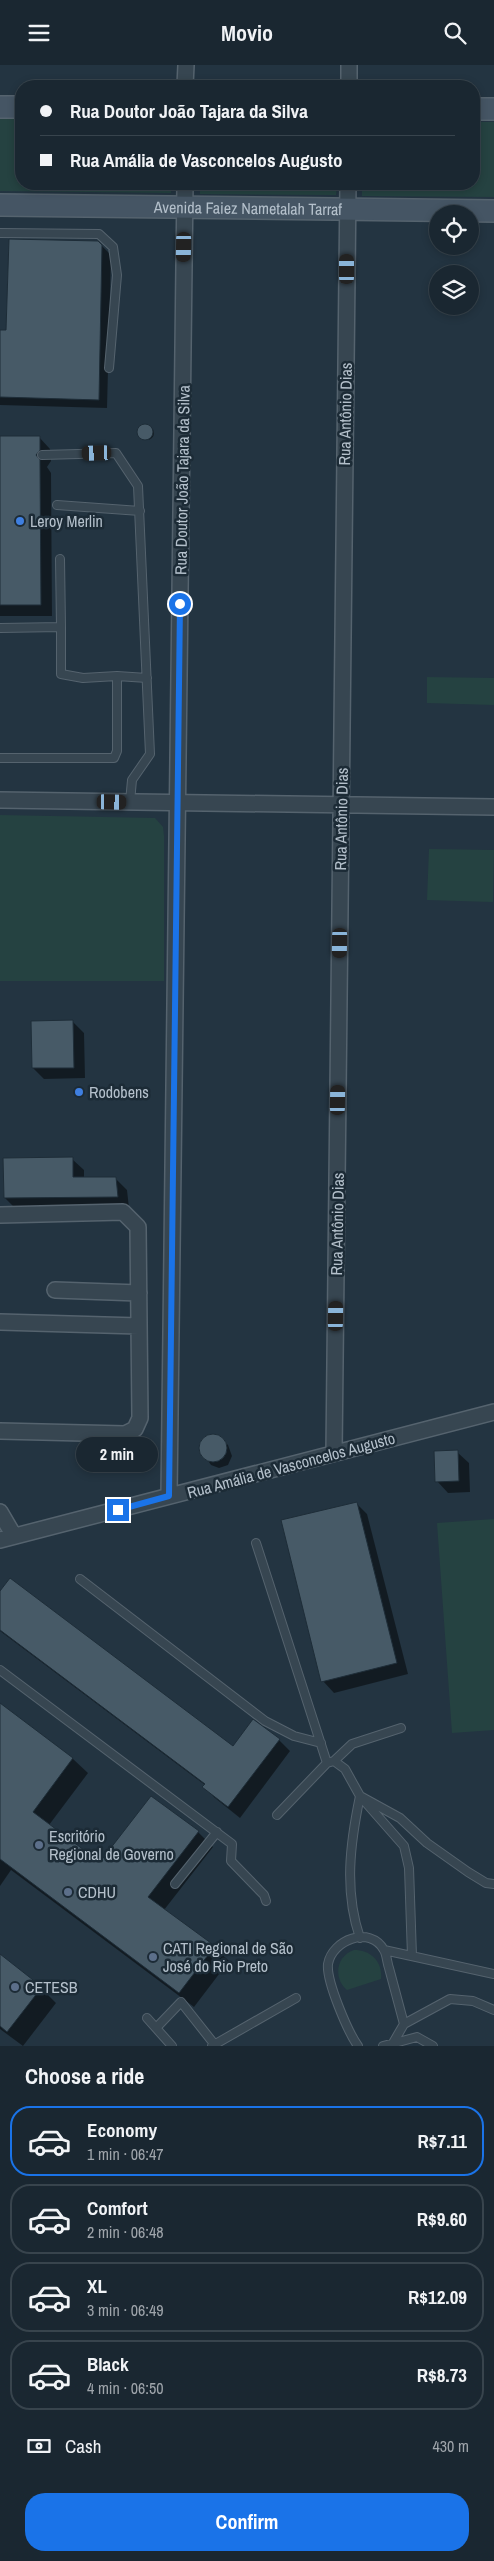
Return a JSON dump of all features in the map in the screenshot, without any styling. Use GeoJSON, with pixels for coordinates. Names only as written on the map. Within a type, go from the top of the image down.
{"type":"FeatureCollection","features":[{"type":"Feature","properties":{"kind":"street"},"geometry":{"type":"LineString","coordinates":[[185,80],[186,65]]}},
{"type":"Feature","properties":{"kind":"street"},"geometry":{"type":"LineString","coordinates":[[349,65],[349,80]]}},
{"type":"Feature","properties":{"kind":"street"},"geometry":{"type":"LineString","coordinates":[[0,107],[15,107]]}},
{"type":"Feature","properties":{"kind":"street"},"geometry":{"type":"LineString","coordinates":[[480,109],[494,109]]}},
{"type":"Feature","properties":{"kind":"street","name":"Rua Doutor João Tajara da Silva"},"geometry":{"type":"LineString","coordinates":[[169,1496],[185,190]]}},
{"type":"Feature","properties":{"kind":"street","name":"Rua Antônio Dias"},"geometry":{"type":"LineString","coordinates":[[334,1453],[348,190]]}},
{"type":"Feature","properties":{"kind":"street","name":"Avenida Faiez Nametalah Tarraf"},"geometry":{"type":"LineString","coordinates":[[0,205],[494,211]]}},
{"type":"Feature","properties":{"kind":"street"},"geometry":{"type":"LineString","coordinates":[[0,800],[494,807]]}},
{"type":"Feature","properties":{"kind":"street"},"geometry":{"type":"LineString","coordinates":[[0,1215],[123,1212],[138,1227],[140,1418],[135,1429],[125,1434],[0,1431]]}},
{"type":"Feature","properties":{"kind":"street"},"geometry":{"type":"LineString","coordinates":[[55,1289],[139,1293]]}},
{"type":"Feature","properties":{"kind":"street"},"geometry":{"type":"LineString","coordinates":[[0,1322],[139,1326]]}},
{"type":"Feature","properties":{"kind":"street","name":"Rua Amália de Vasconcelos Augusto"},"geometry":{"type":"LineString","coordinates":[[7,1538],[494,1412]]}},
{"type":"Feature","properties":{"kind":"street"},"geometry":{"type":"LineString","coordinates":[[0,1512],[7,1538]]}},
{"type":"Feature","properties":{"kind":"lane"},"geometry":{"type":"LineString","coordinates":[[0,233],[99,234],[113,247],[117,275],[109,368]]}},
{"type":"Feature","properties":{"kind":"lane"},"geometry":{"type":"LineString","coordinates":[[42,455],[116,453],[138,486],[150,754],[132,780],[130,802]]}},
{"type":"Feature","properties":{"kind":"lane"},"geometry":{"type":"LineString","coordinates":[[57,505],[140,511]]}},
{"type":"Feature","properties":{"kind":"lane"},"geometry":{"type":"LineString","coordinates":[[60,559],[61,674],[83,678],[117,676],[147,678]]}},
{"type":"Feature","properties":{"kind":"lane"},"geometry":{"type":"LineString","coordinates":[[0,628],[61,627]]}},
{"type":"Feature","properties":{"kind":"lane"},"geometry":{"type":"LineString","coordinates":[[0,758],[114,758],[117,751],[117,676]]}},
{"type":"Feature","properties":{"kind":"lane"},"geometry":{"type":"LineString","coordinates":[[256,1543],[321,1743],[330,1762],[345,1769],[360,1797],[404,1846],[409,1868],[412,1956]]}},
{"type":"Feature","properties":{"kind":"lane"},"geometry":{"type":"LineString","coordinates":[[80,1579],[265,1721],[294,1736],[321,1743]]}},
{"type":"Feature","properties":{"kind":"lane"},"geometry":{"type":"LineString","coordinates":[[0,1670],[232,1844],[231,1861],[264,1895],[266,1901]]}},
{"type":"Feature","properties":{"kind":"lane"},"geometry":{"type":"LineString","coordinates":[[277,1815],[330,1762],[352,1744],[401,1728]]}},
{"type":"Feature","properties":{"kind":"lane"},"geometry":{"type":"LineString","coordinates":[[360,1797],[400,1817],[427,1843],[468,1872],[486,1883],[494,1884]]}},
{"type":"Feature","properties":{"kind":"lane"},"geometry":{"type":"LineString","coordinates":[[360,1797],[348,1865],[355,1923],[360,1938]]}},
{"type":"Feature","properties":{"kind":"lane"},"geometry":{"type":"LineString","coordinates":[[176,1884],[217,1832]]}},
{"type":"Feature","properties":{"kind":"lane"},"geometry":{"type":"LineString","coordinates":[[358,2046],[348,2033],[328,1971],[331,1955],[335,1949],[348,1939],[360,1938],[371,1940],[384,1950],[494,1974]]}},
{"type":"Feature","properties":{"kind":"lane"},"geometry":{"type":"LineString","coordinates":[[384,1950],[404,2024]]}},
{"type":"Feature","properties":{"kind":"lane"},"geometry":{"type":"LineString","coordinates":[[156,2028],[181,2001],[214,2045],[296,1998]]}},
{"type":"Feature","properties":{"kind":"lane"},"geometry":{"type":"LineString","coordinates":[[394,2045],[404,2024],[450,1999],[473,2001],[494,2010]]}},
{"type":"Feature","properties":{"kind":"lane"},"geometry":{"type":"LineString","coordinates":[[147,2018],[172,2046]]}},
{"type":"Feature","properties":{"kind":"lane"},"geometry":{"type":"LineString","coordinates":[[383,2046],[394,2045],[417,2037],[433,2046]]}},
{"type":"Feature","properties":{"kind":"green space"},"geometry":{"type":"Polygon","coordinates":[[[0,119],[15,119],[15,190],[171,190],[171,193],[0,191],[0,119]]]}},
{"type":"Feature","properties":{"kind":"green space"},"geometry":{"type":"Polygon","coordinates":[[[480,122],[494,122],[494,197],[362,196],[362,190],[480,190],[480,122]]]}},
{"type":"Feature","properties":{"kind":"green space"},"geometry":{"type":"Polygon","coordinates":[[[200,190],[336,190],[336,195],[200,194],[200,190]]]}},
{"type":"Feature","properties":{"kind":"green space"},"geometry":{"type":"Polygon","coordinates":[[[427,677],[494,678],[494,705],[427,703],[427,677]]]}},
{"type":"Feature","properties":{"kind":"green space"},"geometry":{"type":"Polygon","coordinates":[[[0,815],[155,818],[163,827],[164,836],[164,981],[0,981],[0,815]]]}},
{"type":"Feature","properties":{"kind":"green space"},"geometry":{"type":"Polygon","coordinates":[[[429,849],[494,850],[493,902],[427,900],[429,849]]]}},
{"type":"Feature","properties":{"kind":"green space"},"geometry":{"type":"Polygon","coordinates":[[[494,1519],[494,1730],[452,1733],[437,1523],[494,1519]]]}},
{"type":"Feature","properties":{"kind":"green space"},"geometry":{"type":"Polygon","coordinates":[[[354,1950],[366,1952],[375,1958],[380,1967],[381,1979],[347,1990],[340,1980],[338,1968],[343,1957],[354,1950]]]}},
{"type":"Feature","properties":{"kind":"building"},"geometry":{"type":"Polygon","coordinates":[[[9,239],[98,241],[102,245],[99,400],[0,397],[0,330],[6,330],[9,239]]]}},
{"type":"Feature","properties":{"kind":"building"},"geometry":{"type":"Polygon","coordinates":[[[145,424],[153,432],[145,440],[137,432],[145,424]]]}},
{"type":"Feature","properties":{"kind":"building","name":"Leroy Merlin"},"geometry":{"type":"Polygon","coordinates":[[[0,436],[40,436],[40,450],[36,455],[40,460],[41,605],[0,605],[0,436]]]}},
{"type":"Feature","properties":{"kind":"building"},"geometry":{"type":"Polygon","coordinates":[[[73,1020],[74,1068],[32,1068],[31,1021],[73,1020]]]}},
{"type":"Feature","properties":{"kind":"building"},"geometry":{"type":"Polygon","coordinates":[[[73,1157],[73,1177],[116,1177],[118,1197],[4,1198],[3,1158],[73,1157]]]}},
{"type":"Feature","properties":{"kind":"building"},"geometry":{"type":"Polygon","coordinates":[[[213,1434],[223,1438],[227,1448],[223,1458],[213,1462],[203,1458],[199,1448],[203,1438],[213,1434]]]}},
{"type":"Feature","properties":{"kind":"building"},"geometry":{"type":"Polygon","coordinates":[[[458,1450],[459,1481],[435,1482],[434,1451],[458,1450]]]}},
{"type":"Feature","properties":{"kind":"building"},"geometry":{"type":"Polygon","coordinates":[[[357,1502],[397,1663],[321,1682],[281,1520],[357,1502]]]}},
{"type":"Feature","properties":{"kind":"building"},"geometry":{"type":"Polygon","coordinates":[[[10,1578],[233,1746],[253,1719],[280,1739],[228,1807],[202,1787],[205,1784],[0,1630],[0,1591],[10,1578]]]}},
{"type":"Feature","properties":{"kind":"building","name":"Escritório Regional de Governo"},"geometry":{"type":"Polygon","coordinates":[[[0,1703],[73,1758],[33,1812],[100,1862],[151,1796],[199,1831],[148,1897],[215,1946],[179,1993],[0,1859],[0,1703]]]}},
{"type":"Feature","properties":{"kind":"building"},"geometry":{"type":"Polygon","coordinates":[[[0,1954],[42,1987],[7,2032],[0,2026],[0,1954]]]}},
{"type":"Feature","properties":{"kind":"place","name":"Leroy Merlin"},"geometry":{"type":"Point","coordinates":[20,521]}},
{"type":"Feature","properties":{"kind":"place","name":"Rodobens"},"geometry":{"type":"Point","coordinates":[79,1092]}},
{"type":"Feature","properties":{"kind":"place","name":"Escritório Regional de Governo"},"geometry":{"type":"Point","coordinates":[39,1845]}},
{"type":"Feature","properties":{"kind":"place","name":"CDHU"},"geometry":{"type":"Point","coordinates":[68,1892]}},
{"type":"Feature","properties":{"kind":"place","name":"CATI Regional de São José do Rio Preto"},"geometry":{"type":"Point","coordinates":[153,1957]}},
{"type":"Feature","properties":{"kind":"place","name":"CETESB"},"geometry":{"type":"Point","coordinates":[15,1987]}},
{"type":"Feature","properties":{"kind":"route"},"geometry":{"type":"LineString","coordinates":[[118,1510],[169,1496],[180,604]]}}]}
